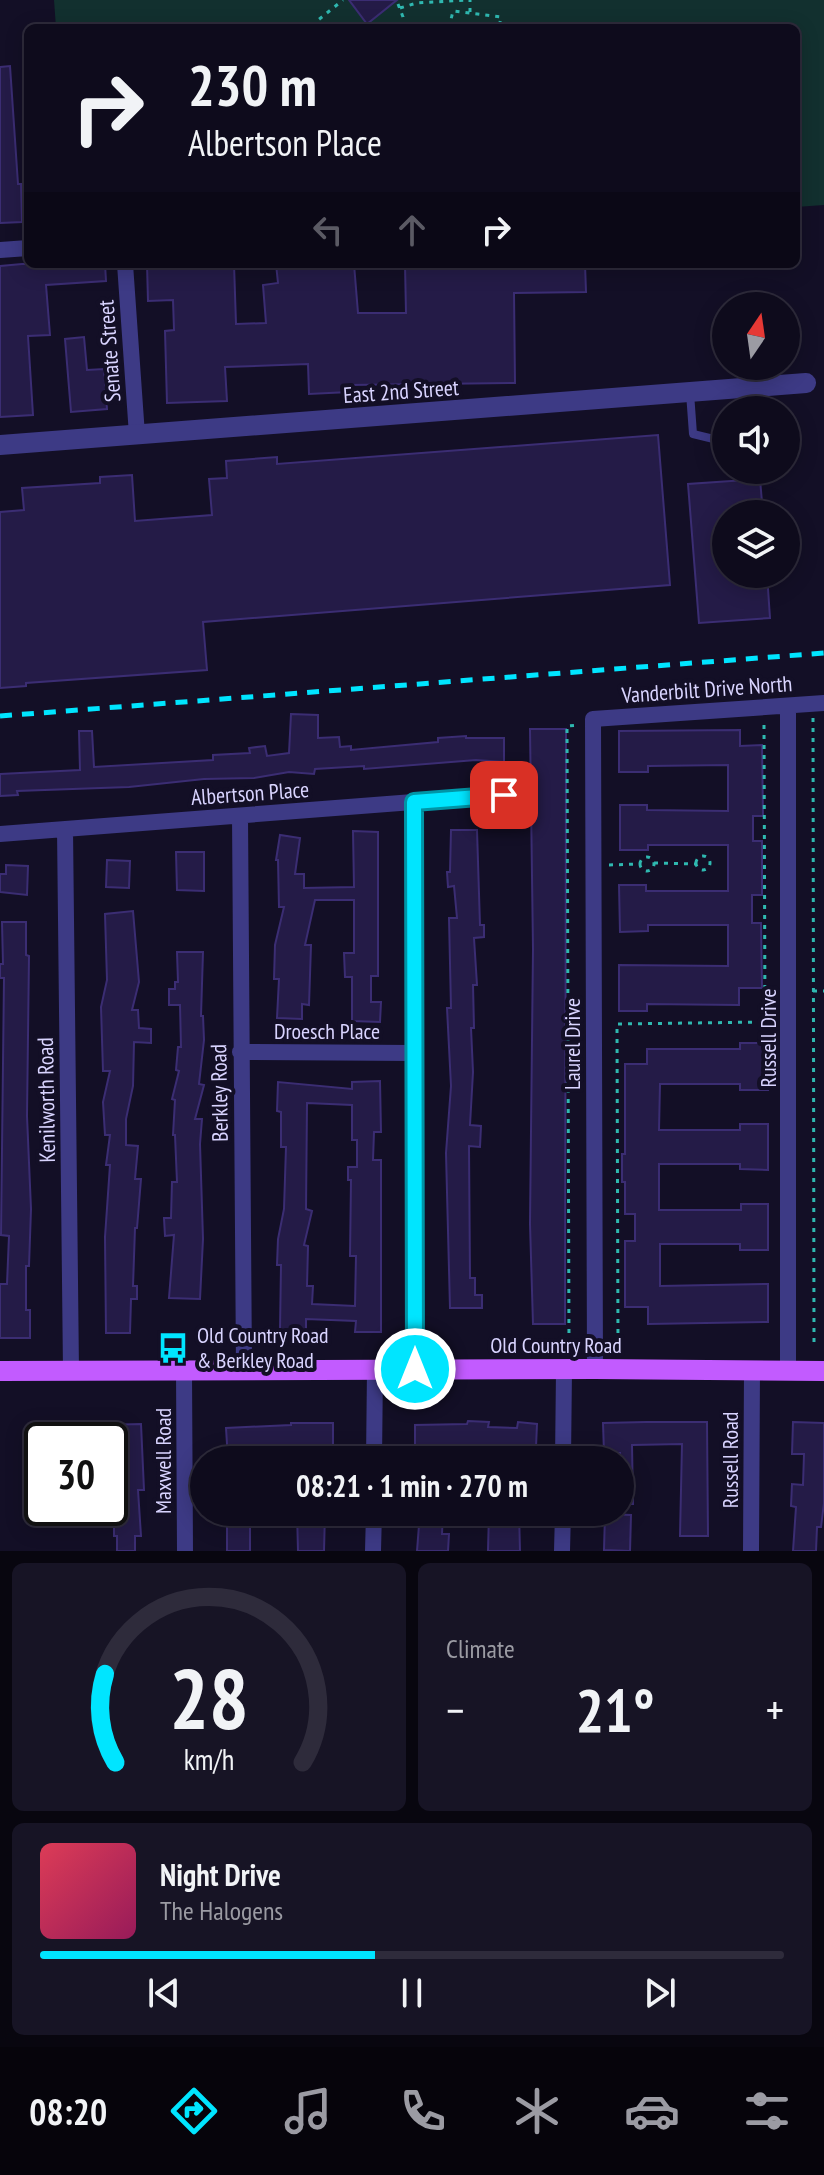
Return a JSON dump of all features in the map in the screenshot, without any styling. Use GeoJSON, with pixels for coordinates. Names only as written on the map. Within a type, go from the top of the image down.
{"type":"FeatureCollection","features":[{"type":"Feature","properties":{"kind":"main road","name":"Old Country Road"},"geometry":{"type":"LineString","coordinates":[[0,1371],[824,1371]]}},
{"type":"Feature","properties":{"kind":"street"},"geometry":{"type":"LineString","coordinates":[[0,250],[24,248]]}},
{"type":"Feature","properties":{"kind":"street","name":"Senate Street"},"geometry":{"type":"LineString","coordinates":[[125,268],[137,435]]}},
{"type":"Feature","properties":{"kind":"street","name":"East 2nd Street"},"geometry":{"type":"LineString","coordinates":[[0,445],[806,383]]}},
{"type":"Feature","properties":{"kind":"street","name":"Vanderbilt Drive North"},"geometry":{"type":"LineString","coordinates":[[593,722],[788,706],[819,708]]}},
{"type":"Feature","properties":{"kind":"street","name":"Russell Drive"},"geometry":{"type":"LineString","coordinates":[[788,706],[788,1371]]}},
{"type":"Feature","properties":{"kind":"street","name":"Laurel Drive"},"geometry":{"type":"LineString","coordinates":[[593,722],[595,1369]]}},
{"type":"Feature","properties":{"kind":"street","name":"Albertson Place"},"geometry":{"type":"LineString","coordinates":[[0,834],[504,795]]}},
{"type":"Feature","properties":{"kind":"street"},"geometry":{"type":"LineString","coordinates":[[414,802],[415,1369]]}},
{"type":"Feature","properties":{"kind":"street","name":"Berkley Road"},"geometry":{"type":"LineString","coordinates":[[240,816],[244,1370]]}},
{"type":"Feature","properties":{"kind":"street","name":"Kenilworth Road"},"geometry":{"type":"LineString","coordinates":[[65,829],[71,1371]]}},
{"type":"Feature","properties":{"kind":"street","name":"Droesch Place"},"geometry":{"type":"LineString","coordinates":[[240,1052],[414,1053]]}},
{"type":"Feature","properties":{"kind":"street"},"geometry":{"type":"LineString","coordinates":[[374,1446],[375,1369]]}},
{"type":"Feature","properties":{"kind":"street"},"geometry":{"type":"LineString","coordinates":[[563,1446],[564,1370]]}},
{"type":"Feature","properties":{"kind":"street","name":"Russell Road"},"geometry":{"type":"LineString","coordinates":[[751,1551],[752,1370]]}},
{"type":"Feature","properties":{"kind":"street","name":"Maxwell Road"},"geometry":{"type":"LineString","coordinates":[[184,1371],[185,1551]]}},
{"type":"Feature","properties":{"kind":"street"},"geometry":{"type":"LineString","coordinates":[[373,1551],[374,1526]]}},
{"type":"Feature","properties":{"kind":"street"},"geometry":{"type":"LineString","coordinates":[[562,1551],[563,1526]]}},
{"type":"Feature","properties":{"kind":"lane"},"geometry":{"type":"LineString","coordinates":[[690,392],[693,434],[712,439]]}},
{"type":"Feature","properties":{"kind":"path"},"geometry":{"type":"LineString","coordinates":[[318,24],[317,21],[343,0]]}},
{"type":"Feature","properties":{"kind":"path"},"geometry":{"type":"LineString","coordinates":[[402,24],[399,6],[417,3],[468,0],[470,13]]}},
{"type":"Feature","properties":{"kind":"path"},"geometry":{"type":"LineString","coordinates":[[450,24],[453,11],[501,17],[500,24]]}},
{"type":"Feature","properties":{"kind":"path"},"geometry":{"type":"LineString","coordinates":[[814,1343],[813,714],[819,708]]}},
{"type":"Feature","properties":{"kind":"path"},"geometry":{"type":"LineString","coordinates":[[618,1343],[617,1024],[765,1022],[764,715]]}},
{"type":"Feature","properties":{"kind":"path"},"geometry":{"type":"LineString","coordinates":[[569,1343],[567,726],[593,722]]}},
{"type":"Feature","properties":{"kind":"path"},"geometry":{"type":"LineString","coordinates":[[640,864],[642,858],[647,856],[654,863]]}},
{"type":"Feature","properties":{"kind":"path"},"geometry":{"type":"LineString","coordinates":[[594,867],[617,863],[640,864]]}},
{"type":"Feature","properties":{"kind":"path"},"geometry":{"type":"LineString","coordinates":[[640,864],[648,871],[654,863]]}},
{"type":"Feature","properties":{"kind":"path"},"geometry":{"type":"LineString","coordinates":[[654,863],[696,864]]}},
{"type":"Feature","properties":{"kind":"path"},"geometry":{"type":"LineString","coordinates":[[813,991],[824,991]]}},
{"type":"Feature","properties":{"kind":"green space"},"geometry":{"type":"Polygon","coordinates":[[[54,0],[824,0],[824,205],[800,207],[800,24],[56,24],[54,0]]]}},
{"type":"Feature","properties":{"kind":"building"},"geometry":{"type":"Polygon","coordinates":[[[349,0],[397,0],[367,24],[349,0]]]}},
{"type":"Feature","properties":{"kind":"building"},"geometry":{"type":"Polygon","coordinates":[[[10,66],[22,222],[0,223],[0,67],[10,66]]]}},
{"type":"Feature","properties":{"kind":"building"},"geometry":{"type":"Polygon","coordinates":[[[24,264],[24,268],[105,268],[106,281],[46,285],[50,335],[28,336],[33,415],[0,417],[0,266],[24,264]]]}},
{"type":"Feature","properties":{"kind":"building"},"geometry":{"type":"Polygon","coordinates":[[[147,268],[234,268],[236,324],[266,323],[263,285],[278,283],[276,268],[354,268],[358,313],[406,313],[405,268],[585,268],[586,292],[514,293],[515,383],[349,385],[349,392],[309,394],[308,364],[225,367],[227,401],[167,403],[165,331],[174,330],[173,300],[148,301],[147,268]]]}},
{"type":"Feature","properties":{"kind":"building"},"geometry":{"type":"Polygon","coordinates":[[[84,337],[87,370],[104,369],[107,409],[71,412],[65,339],[84,337]]]}},
{"type":"Feature","properties":{"kind":"building"},"geometry":{"type":"Polygon","coordinates":[[[658,435],[670,585],[203,622],[207,670],[26,683],[26,686],[0,688],[0,512],[24,510],[22,488],[100,483],[100,477],[132,475],[135,521],[212,515],[209,479],[227,478],[226,461],[277,457],[277,464],[658,435]]]}},
{"type":"Feature","properties":{"kind":"building"},"geometry":{"type":"Polygon","coordinates":[[[688,484],[760,484],[762,500],[712,500],[712,588],[768,588],[770,618],[699,623],[688,484]]]}},
{"type":"Feature","properties":{"kind":"building"},"geometry":{"type":"Polygon","coordinates":[[[291,714],[318,715],[318,738],[339,737],[340,747],[351,746],[351,750],[438,742],[438,738],[504,738],[504,762],[476,760],[364,769],[364,766],[315,769],[314,774],[289,772],[254,778],[204,779],[129,787],[17,791],[18,795],[0,796],[0,774],[80,770],[79,731],[92,731],[94,767],[213,760],[213,755],[250,753],[249,748],[265,746],[267,756],[289,753],[291,714]]]}},
{"type":"Feature","properties":{"kind":"building"},"geometry":{"type":"Polygon","coordinates":[[[530,729],[566,729],[565,1324],[533,1324],[530,1224],[533,949],[530,729]]]}},
{"type":"Feature","properties":{"kind":"building"},"geometry":{"type":"Polygon","coordinates":[[[740,730],[740,746],[762,745],[763,816],[753,816],[753,841],[762,841],[762,895],[752,895],[752,923],[761,923],[762,988],[739,988],[739,1005],[647,1004],[647,1011],[619,1011],[619,965],[728,966],[728,925],[648,925],[648,931],[620,932],[619,885],[646,885],[646,891],[728,891],[728,845],[648,845],[648,850],[620,850],[620,805],[647,805],[647,810],[728,811],[728,765],[648,766],[648,772],[619,772],[619,731],[740,730]]]}},
{"type":"Feature","properties":{"kind":"building"},"geometry":{"type":"Polygon","coordinates":[[[451,830],[477,830],[480,925],[484,925],[484,937],[474,938],[477,985],[473,985],[474,1028],[471,1028],[473,1072],[470,1125],[481,1126],[480,1147],[469,1146],[470,1278],[475,1278],[475,1295],[482,1295],[482,1308],[450,1308],[446,1153],[451,1086],[447,1008],[451,1008],[449,918],[457,918],[454,886],[448,887],[451,830]]]}},
{"type":"Feature","properties":{"kind":"building"},"geometry":{"type":"Polygon","coordinates":[[[353,831],[378,832],[378,976],[371,976],[371,1002],[381,1002],[380,1022],[352,1021],[352,977],[345,977],[344,953],[354,953],[354,900],[315,900],[305,945],[311,945],[309,1005],[302,1004],[302,1019],[277,1018],[279,979],[274,979],[275,945],[284,907],[279,907],[276,860],[280,835],[300,838],[295,874],[304,874],[304,888],[354,887],[353,831]]]}},
{"type":"Feature","properties":{"kind":"building"},"geometry":{"type":"Polygon","coordinates":[[[176,852],[204,852],[204,891],[177,890],[176,852]]]}},
{"type":"Feature","properties":{"kind":"building"},"geometry":{"type":"Polygon","coordinates":[[[107,860],[130,861],[129,888],[106,887],[107,860]]]}},
{"type":"Feature","properties":{"kind":"building"},"geometry":{"type":"Polygon","coordinates":[[[6,865],[28,866],[27,895],[0,892],[0,874],[6,874],[6,865]]]}},
{"type":"Feature","properties":{"kind":"building"},"geometry":{"type":"Polygon","coordinates":[[[133,911],[139,982],[132,1010],[138,1010],[139,1028],[151,1029],[151,1043],[134,1042],[133,1086],[126,1119],[126,1145],[138,1146],[135,1179],[141,1179],[133,1286],[137,1286],[137,1299],[131,1299],[130,1333],[106,1333],[105,1237],[110,1165],[106,1165],[110,1135],[105,1135],[103,1102],[110,1071],[103,1071],[101,1007],[107,980],[105,914],[133,911]]]}},
{"type":"Feature","properties":{"kind":"building"},"geometry":{"type":"Polygon","coordinates":[[[2,922],[26,922],[26,955],[29,956],[27,1116],[31,1209],[26,1310],[30,1310],[30,1338],[0,1338],[0,1284],[7,1284],[9,1236],[1,1235],[2,922]]]}},
{"type":"Feature","properties":{"kind":"building"},"geometry":{"type":"Polygon","coordinates":[[[177,952],[203,952],[201,1016],[204,1040],[199,1084],[204,1085],[195,1119],[202,1119],[200,1299],[169,1298],[174,1235],[165,1236],[164,1218],[171,1218],[172,1182],[177,1182],[173,1135],[175,1100],[172,1099],[179,1071],[176,1070],[178,1047],[181,1047],[180,1005],[169,1005],[169,989],[175,989],[175,982],[178,982],[177,952]]]}},
{"type":"Feature","properties":{"kind":"building"},"geometry":{"type":"Polygon","coordinates":[[[740,1043],[768,1043],[768,1090],[740,1090],[740,1084],[660,1084],[659,1130],[740,1130],[740,1124],[768,1124],[768,1170],[740,1169],[740,1164],[659,1164],[659,1210],[741,1210],[741,1204],[768,1204],[768,1250],[740,1250],[740,1244],[660,1244],[660,1286],[768,1284],[768,1322],[648,1324],[648,1307],[625,1307],[625,1241],[635,1241],[635,1214],[625,1214],[625,1182],[622,1182],[625,1064],[647,1064],[647,1049],[740,1049],[740,1043]]]}},
{"type":"Feature","properties":{"kind":"building"},"geometry":{"type":"Polygon","coordinates":[[[380,1081],[381,1132],[374,1132],[373,1160],[381,1160],[381,1332],[355,1332],[356,1321],[306,1319],[306,1331],[280,1330],[281,1265],[277,1265],[284,1209],[286,1147],[281,1147],[278,1082],[352,1089],[352,1082],[380,1081]],[[307,1103],[306,1209],[312,1211],[304,1245],[308,1246],[307,1286],[313,1286],[312,1304],[355,1306],[356,1256],[350,1256],[351,1180],[348,1180],[348,1167],[357,1167],[357,1140],[352,1140],[352,1105],[307,1103]]]}},
{"type":"Feature","properties":{"kind":"building"},"geometry":{"type":"Polygon","coordinates":[[[468,1421],[489,1422],[488,1427],[517,1428],[518,1422],[537,1424],[536,1446],[415,1446],[415,1425],[467,1424],[468,1421]]]}},
{"type":"Feature","properties":{"kind":"building"},"geometry":{"type":"Polygon","coordinates":[[[707,1422],[708,1536],[680,1536],[682,1444],[604,1446],[603,1423],[707,1422]]]}},
{"type":"Feature","properties":{"kind":"building"},"geometry":{"type":"Polygon","coordinates":[[[793,1422],[824,1423],[824,1503],[821,1527],[817,1527],[816,1551],[793,1551],[796,1507],[791,1506],[792,1484],[803,1485],[804,1454],[792,1454],[793,1422]]]}},
{"type":"Feature","properties":{"kind":"building"},"geometry":{"type":"Polygon","coordinates":[[[333,1423],[333,1446],[227,1446],[226,1428],[333,1423]]]}},
{"type":"Feature","properties":{"kind":"building"},"geometry":{"type":"Polygon","coordinates":[[[128,1424],[141,1424],[144,1490],[138,1490],[141,1536],[135,1536],[135,1551],[117,1551],[114,1526],[128,1526],[128,1424]]]}},
{"type":"Feature","properties":{"kind":"building"},"geometry":{"type":"Polygon","coordinates":[[[227,1526],[250,1526],[250,1551],[227,1551],[227,1526]]]}},
{"type":"Feature","properties":{"kind":"building"},"geometry":{"type":"Polygon","coordinates":[[[297,1526],[325,1526],[324,1551],[298,1551],[297,1526]]]}},
{"type":"Feature","properties":{"kind":"building"},"geometry":{"type":"Polygon","coordinates":[[[419,1526],[442,1526],[442,1534],[449,1534],[448,1551],[417,1551],[419,1526]]]}},
{"type":"Feature","properties":{"kind":"building"},"geometry":{"type":"Polygon","coordinates":[[[489,1526],[519,1526],[520,1551],[488,1551],[489,1526]]]}},
{"type":"Feature","properties":{"kind":"building"},"geometry":{"type":"Polygon","coordinates":[[[605,1526],[631,1526],[630,1551],[604,1550],[605,1526]]]}},
{"type":"Feature","properties":{"kind":"railway"},"geometry":{"type":"LineString","coordinates":[[0,716],[824,653]]}},
{"type":"Feature","properties":{"kind":"place","name":"Old Country Road & Berkley Road"},"geometry":{"type":"Point","coordinates":[173,1348]}},
{"type":"Feature","properties":{"kind":"route"},"geometry":{"type":"LineString","coordinates":[[415,1369],[414,802],[504,795]]}}]}
